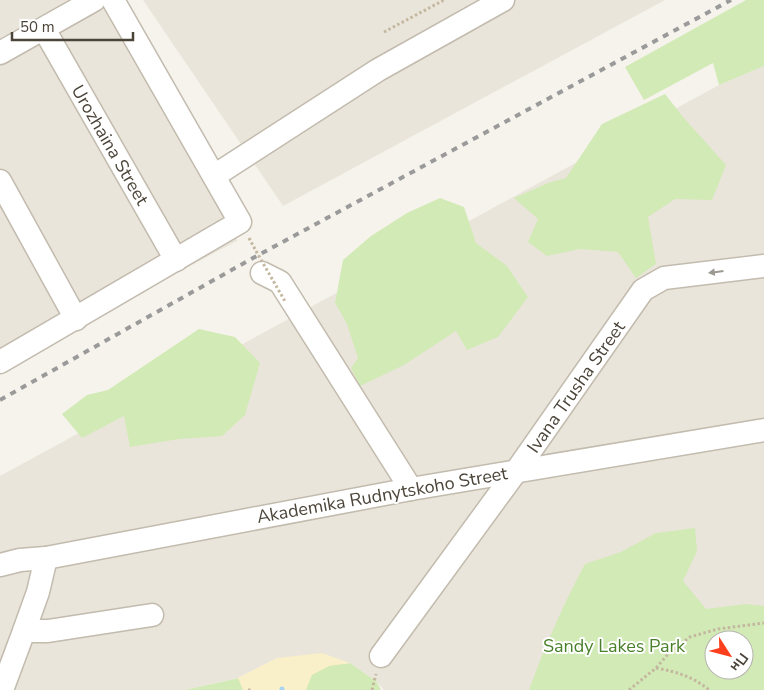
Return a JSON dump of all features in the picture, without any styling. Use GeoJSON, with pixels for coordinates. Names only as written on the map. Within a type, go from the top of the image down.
{"type":"FeatureCollection","features":[{"type":"Feature","properties":{"kind":"street"},"geometry":{"type":"LineString","coordinates":[[0,53],[94,0]]}},
{"type":"Feature","properties":{"kind":"street"},"geometry":{"type":"LineString","coordinates":[[0,362],[176,260],[242,226],[113,0]]}},
{"type":"Feature","properties":{"kind":"street"},"geometry":{"type":"LineString","coordinates":[[214,176],[378,70],[503,0]]}},
{"type":"Feature","properties":{"kind":"street","name":"Urozhaina Street"},"geometry":{"type":"LineString","coordinates":[[44,29],[176,260]]}},
{"type":"Feature","properties":{"kind":"street"},"geometry":{"type":"LineString","coordinates":[[0,181],[76,318]]}},
{"type":"Feature","properties":{"kind":"street","name":"Ivana Trusha Street"},"geometry":{"type":"LineString","coordinates":[[381,656],[517,470],[644,290],[664,278],[764,266]]}},
{"type":"Feature","properties":{"kind":"street"},"geometry":{"type":"LineString","coordinates":[[262,273],[280,282],[411,489]]}},
{"type":"Feature","properties":{"kind":"street","name":"Akademika Rudnytskoho Street"},"geometry":{"type":"LineString","coordinates":[[0,565],[517,470],[764,430]]}},
{"type":"Feature","properties":{"kind":"street"},"geometry":{"type":"LineString","coordinates":[[2,690],[38,592],[46,558]]}},
{"type":"Feature","properties":{"kind":"street"},"geometry":{"type":"LineString","coordinates":[[24,631],[48,631],[152,615]]}},
{"type":"Feature","properties":{"kind":"path"},"geometry":{"type":"LineString","coordinates":[[384,32],[444,0]]}},
{"type":"Feature","properties":{"kind":"path"},"geometry":{"type":"LineString","coordinates":[[242,226],[286,302]]}},
{"type":"Feature","properties":{"kind":"path"},"geometry":{"type":"LineString","coordinates":[[628,690],[656,668],[670,652],[690,637],[718,629],[764,623]]}},
{"type":"Feature","properties":{"kind":"path"},"geometry":{"type":"LineString","coordinates":[[656,668],[684,674],[701,683],[708,690]]}},
{"type":"Feature","properties":{"kind":"shaded area"},"geometry":{"type":"Polygon","coordinates":[[[0,0],[109,0],[236,220],[237,241],[0,366],[0,0]]]}},
{"type":"Feature","properties":{"kind":"shaded area"},"geometry":{"type":"Polygon","coordinates":[[[143,0],[665,0],[283,206],[143,0]]]}},
{"type":"Feature","properties":{"kind":"shaded area"},"geometry":{"type":"Polygon","coordinates":[[[764,66],[764,670],[754,673],[754,630],[704,630],[704,680],[728,680],[691,690],[384,690],[377,682],[350,663],[277,658],[238,678],[185,690],[0,690],[0,476],[719,85],[764,66]]]}},
{"type":"Feature","properties":{"kind":"green space"},"geometry":{"type":"Polygon","coordinates":[[[746,0],[764,0],[764,66],[719,85],[713,63],[644,100],[625,67],[746,0]]]}},
{"type":"Feature","properties":{"kind":"green space"},"geometry":{"type":"Polygon","coordinates":[[[665,94],[726,165],[712,200],[675,199],[648,217],[656,264],[636,278],[618,252],[580,249],[547,256],[528,242],[538,219],[514,198],[548,183],[566,178],[602,124],[665,94]]]}},
{"type":"Feature","properties":{"kind":"green space"},"geometry":{"type":"Polygon","coordinates":[[[440,198],[464,207],[476,243],[507,266],[528,297],[498,337],[467,350],[456,331],[404,365],[360,386],[351,368],[358,358],[347,324],[335,303],[343,260],[371,236],[407,213],[440,198]]]}},
{"type":"Feature","properties":{"kind":"green space"},"geometry":{"type":"Polygon","coordinates":[[[199,329],[235,337],[260,363],[245,415],[222,436],[179,439],[130,447],[124,416],[82,438],[62,414],[87,395],[108,390],[199,329]]]}},
{"type":"Feature","properties":{"kind":"green space","name":"Sandy Lakes Park"},"geometry":{"type":"Polygon","coordinates":[[[695,528],[697,551],[683,581],[706,609],[746,604],[764,606],[764,690],[529,690],[555,626],[585,564],[621,552],[656,533],[695,528]]]}},
{"type":"Feature","properties":{"kind":"green space"},"geometry":{"type":"Polygon","coordinates":[[[334,657],[343,664],[350,663],[377,682],[381,690],[185,690],[334,657]]]}},
{"type":"Feature","properties":{"kind":"sand"},"geometry":{"type":"Polygon","coordinates":[[[322,653],[350,663],[329,666],[312,675],[306,690],[243,690],[238,678],[277,658],[322,653]]]}},
{"type":"Feature","properties":{"kind":"railway"},"geometry":{"type":"LineString","coordinates":[[0,400],[253,258],[731,0]]}}]}
